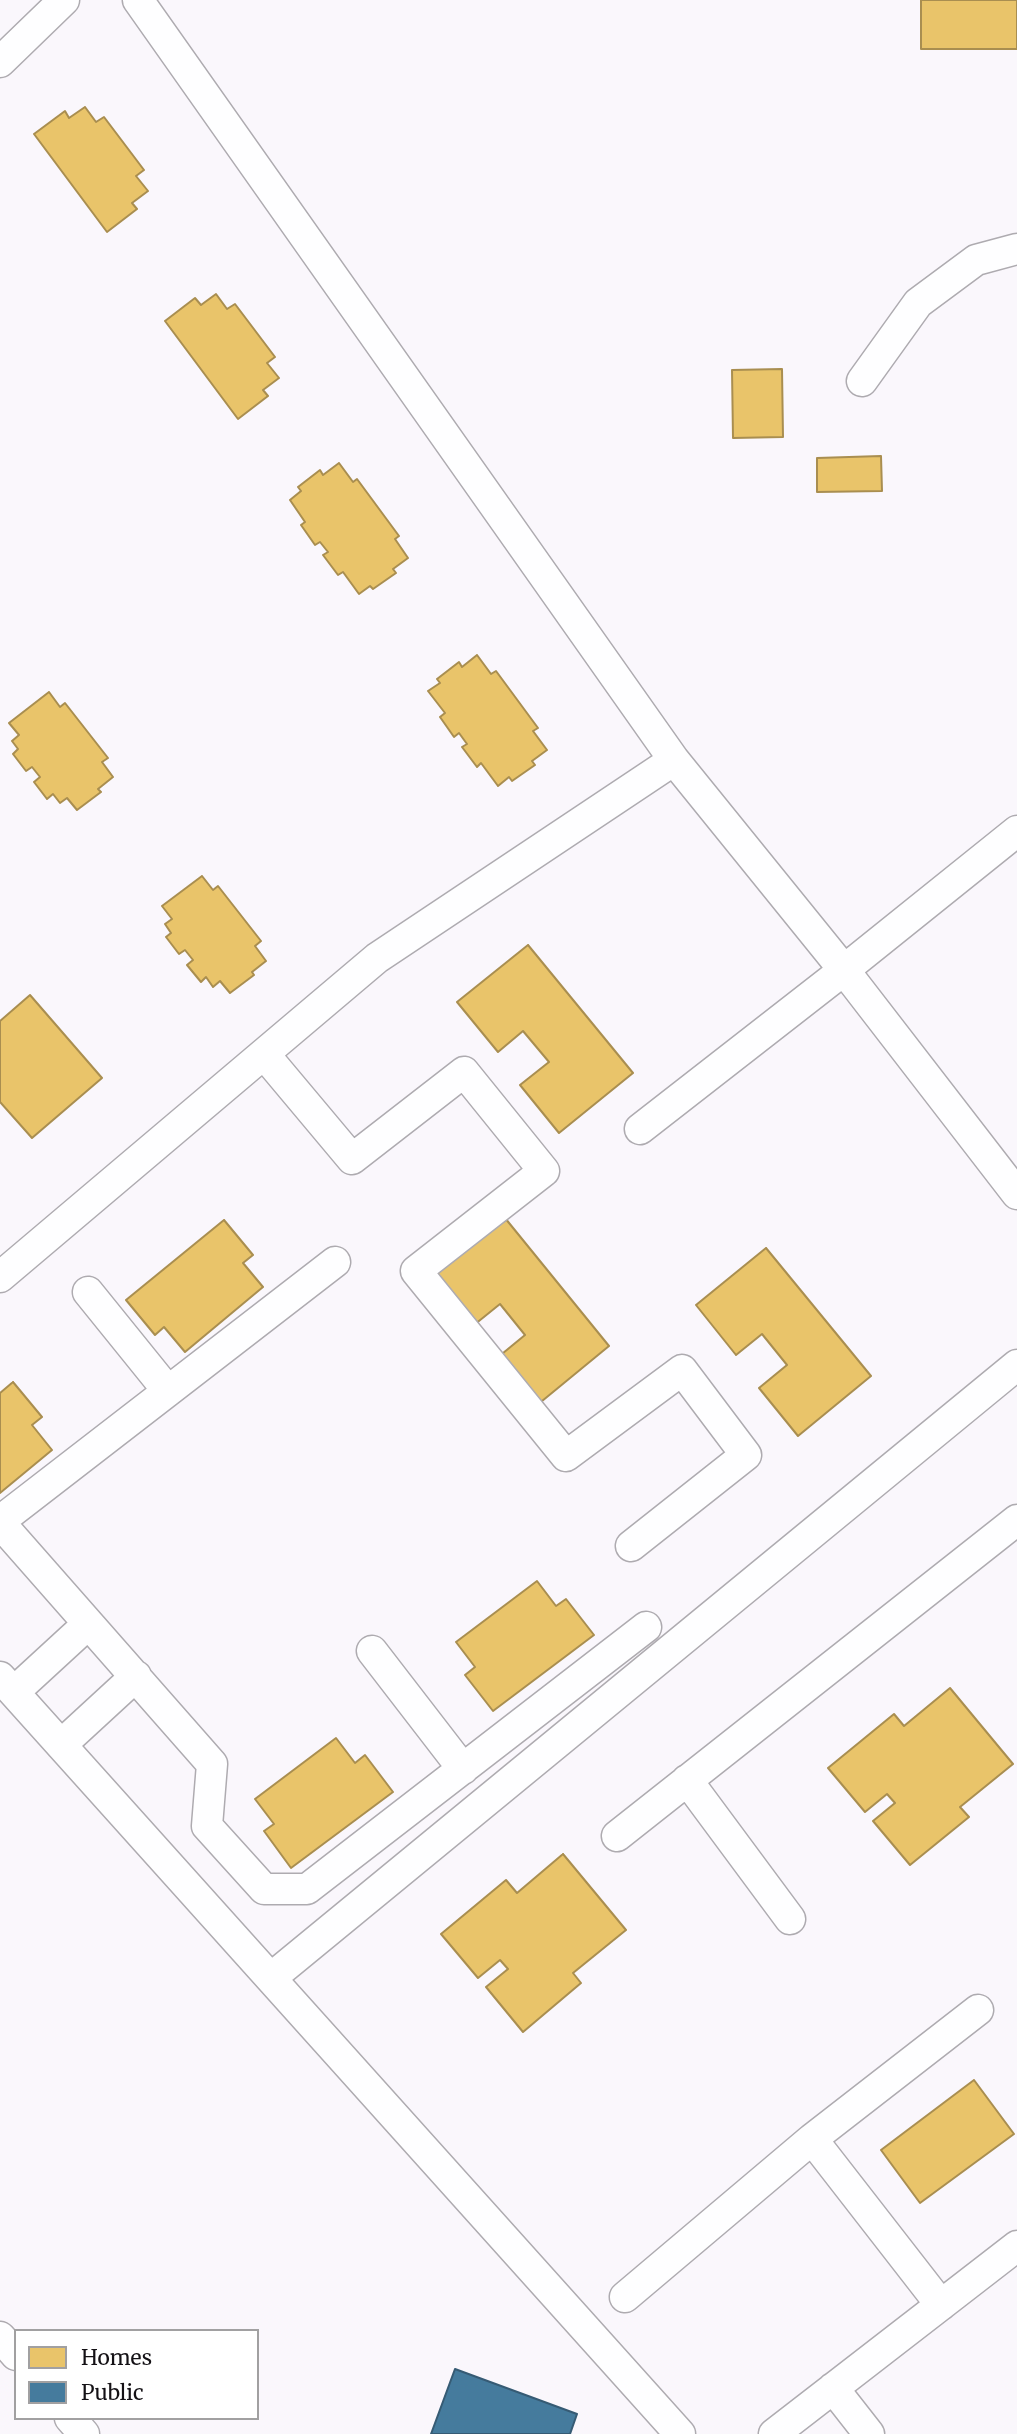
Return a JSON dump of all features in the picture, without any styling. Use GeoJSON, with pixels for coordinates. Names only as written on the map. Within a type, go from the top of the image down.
{"type":"FeatureCollection","features":[{"type":"Feature","properties":{"kind":"street"},"geometry":{"type":"LineString","coordinates":[[0,61],[64,0]]}},
{"type":"Feature","properties":{"kind":"street"},"geometry":{"type":"LineString","coordinates":[[138,0],[674,760],[844,971],[1017,1194]]}},
{"type":"Feature","properties":{"kind":"street"},"geometry":{"type":"LineString","coordinates":[[862,381],[918,303],[976,260],[1017,249]]}},
{"type":"Feature","properties":{"kind":"street"},"geometry":{"type":"LineString","coordinates":[[0,1277],[377,958],[674,760]]}},
{"type":"Feature","properties":{"kind":"street"},"geometry":{"type":"LineString","coordinates":[[640,1129],[844,971],[1017,831]]}},
{"type":"Feature","properties":{"kind":"street"},"geometry":{"type":"LineString","coordinates":[[264,1054],[352,1159],[464,1072],[544,1171],[416,1270],[566,1455],[682,1370],[746,1455],[631,1546]]}},
{"type":"Feature","properties":{"kind":"street"},"geometry":{"type":"LineString","coordinates":[[335,1262],[0,1522],[212,1764],[207,1826],[264,1889],[307,1889],[646,1627]]}},
{"type":"Feature","properties":{"kind":"street"},"geometry":{"type":"LineString","coordinates":[[88,1292],[168,1391]]}},
{"type":"Feature","properties":{"kind":"street"},"geometry":{"type":"LineString","coordinates":[[271,1978],[1017,1365]]}},
{"type":"Feature","properties":{"kind":"street"},"geometry":{"type":"LineString","coordinates":[[617,1836],[1017,1521]]}},
{"type":"Feature","properties":{"kind":"street"},"geometry":{"type":"LineString","coordinates":[[88,1624],[7,1684],[680,2434]]}},
{"type":"Feature","properties":{"kind":"street"},"geometry":{"type":"LineString","coordinates":[[372,1651],[463,1769]]}},
{"type":"Feature","properties":{"kind":"street"},"geometry":{"type":"LineString","coordinates":[[61,1745],[136,1676]]}},
{"type":"Feature","properties":{"kind":"street"},"geometry":{"type":"LineString","coordinates":[[687,1780],[790,1919]]}},
{"type":"Feature","properties":{"kind":"street"},"geometry":{"type":"LineString","coordinates":[[625,2297],[812,2138],[978,2010]]}},
{"type":"Feature","properties":{"kind":"street"},"geometry":{"type":"LineString","coordinates":[[812,2138],[941,2305]]}},
{"type":"Feature","properties":{"kind":"street"},"geometry":{"type":"LineString","coordinates":[[774,2434],[1017,2246]]}},
{"type":"Feature","properties":{"kind":"street"},"geometry":{"type":"LineString","coordinates":[[0,2337],[14,2353]]}},
{"type":"Feature","properties":{"kind":"street"},"geometry":{"type":"LineString","coordinates":[[833,2388],[869,2434]]}},
{"type":"Feature","properties":{"kind":"street"},"geometry":{"type":"LineString","coordinates":[[72,2420],[84,2434]]}},
{"type":"Feature","properties":{"kind":"building: Homes"},"geometry":{"type":"Polygon","coordinates":[[[921,0],[1017,0],[1017,49],[921,49],[921,0]]]}},
{"type":"Feature","properties":{"kind":"building: Homes"},"geometry":{"type":"Polygon","coordinates":[[[85,107],[96,122],[104,117],[144,170],[136,176],[148,191],[132,203],[137,209],[107,232],[34,134],[65,111],[69,118],[85,107]]]}},
{"type":"Feature","properties":{"kind":"building: Homes"},"geometry":{"type":"Polygon","coordinates":[[[216,294],[227,309],[235,304],[275,357],[267,363],[279,378],[263,390],[268,396],[238,419],[165,321],[195,298],[201,305],[216,294]]]}},
{"type":"Feature","properties":{"kind":"building: Homes"},"geometry":{"type":"Polygon","coordinates":[[[782,369],[783,437],[733,438],[732,370],[782,369]]]}},
{"type":"Feature","properties":{"kind":"building: Homes"},"geometry":{"type":"Polygon","coordinates":[[[881,456],[882,491],[817,492],[817,458],[881,456]]]}},
{"type":"Feature","properties":{"kind":"building: Homes"},"geometry":{"type":"Polygon","coordinates":[[[339,463],[353,482],[357,479],[399,536],[395,539],[408,558],[393,569],[396,573],[373,589],[370,586],[359,594],[343,572],[338,575],[323,555],[328,552],[320,542],[315,545],[301,525],[305,522],[290,500],[301,491],[298,487],[320,470],[323,475],[339,463]]]}},
{"type":"Feature","properties":{"kind":"building: Homes"},"geometry":{"type":"Polygon","coordinates":[[[477,655],[491,674],[496,671],[538,728],[533,731],[547,750],[532,761],[535,765],[512,781],[509,777],[498,786],[481,763],[477,767],[462,747],[467,744],[459,733],[454,737],[440,717],[445,713],[428,691],[440,683],[437,679],[459,662],[462,667],[477,655]]]}},
{"type":"Feature","properties":{"kind":"building: Homes"},"geometry":{"type":"Polygon","coordinates":[[[49,692],[60,707],[65,703],[108,758],[102,762],[113,777],[98,789],[101,792],[77,810],[67,798],[60,803],[53,794],[47,799],[34,782],[40,777],[32,767],[26,771],[13,754],[18,749],[12,741],[19,735],[9,723],[49,692]]]}},
{"type":"Feature","properties":{"kind":"building: Homes"},"geometry":{"type":"Polygon","coordinates":[[[202,876],[213,890],[218,886],[261,941],[255,946],[266,961],[252,972],[254,975],[230,993],[220,981],[213,987],[206,977],[201,982],[187,965],[193,960],[185,950],[179,954],[166,937],[171,933],[165,924],[172,919],[162,906],[202,876]]]}},
{"type":"Feature","properties":{"kind":"building: Homes"},"geometry":{"type":"Polygon","coordinates":[[[528,945],[633,1073],[559,1133],[520,1085],[549,1062],[523,1031],[498,1052],[457,1002],[528,945]]]}},
{"type":"Feature","properties":{"kind":"building: Homes"},"geometry":{"type":"Polygon","coordinates":[[[30,995],[102,1078],[32,1138],[0,1102],[0,1021],[30,995]]]}},
{"type":"Feature","properties":{"kind":"building: Homes"},"geometry":{"type":"Polygon","coordinates":[[[505,1218],[609,1346],[536,1406],[497,1358],[525,1335],[500,1304],[474,1325],[433,1276],[505,1218]]]}},
{"type":"Feature","properties":{"kind":"building: Homes"},"geometry":{"type":"Polygon","coordinates":[[[224,1220],[253,1255],[243,1263],[263,1287],[185,1352],[164,1327],[155,1335],[126,1300],[224,1220]]]}},
{"type":"Feature","properties":{"kind":"building: Homes"},"geometry":{"type":"Polygon","coordinates":[[[766,1248],[871,1376],[798,1436],[759,1388],[787,1365],[762,1334],[736,1355],[696,1305],[766,1248]]]}},
{"type":"Feature","properties":{"kind":"building: Homes"},"geometry":{"type":"Polygon","coordinates":[[[13,1382],[42,1417],[32,1425],[52,1450],[0,1493],[0,1393],[13,1382]]]}},
{"type":"Feature","properties":{"kind":"building: Homes"},"geometry":{"type":"Polygon","coordinates":[[[537,1581],[556,1606],[566,1599],[594,1635],[493,1711],[465,1675],[475,1667],[456,1642],[537,1581]]]}},
{"type":"Feature","properties":{"kind":"building: Homes"},"geometry":{"type":"Polygon","coordinates":[[[950,1688],[1013,1764],[960,1807],[969,1817],[910,1865],[873,1821],[895,1803],[887,1794],[865,1812],[828,1768],[894,1714],[904,1726],[950,1688]]]}},
{"type":"Feature","properties":{"kind":"building: Homes"},"geometry":{"type":"Polygon","coordinates":[[[336,1738],[355,1763],[365,1755],[393,1792],[291,1868],[264,1831],[274,1824],[255,1799],[336,1738]]]}},
{"type":"Feature","properties":{"kind":"building: Homes"},"geometry":{"type":"Polygon","coordinates":[[[563,1854],[626,1930],[573,1973],[581,1983],[523,2032],[486,1987],[508,1969],[500,1960],[478,1978],[441,1934],[506,1880],[517,1893],[563,1854]]]}},
{"type":"Feature","properties":{"kind":"building: Homes"},"geometry":{"type":"Polygon","coordinates":[[[974,2080],[1014,2134],[920,2203],[881,2150],[974,2080]]]}},
{"type":"Feature","properties":{"kind":"building: Public"},"geometry":{"type":"Polygon","coordinates":[[[455,2369],[577,2414],[570,2434],[431,2434],[455,2369]]]}}]}
